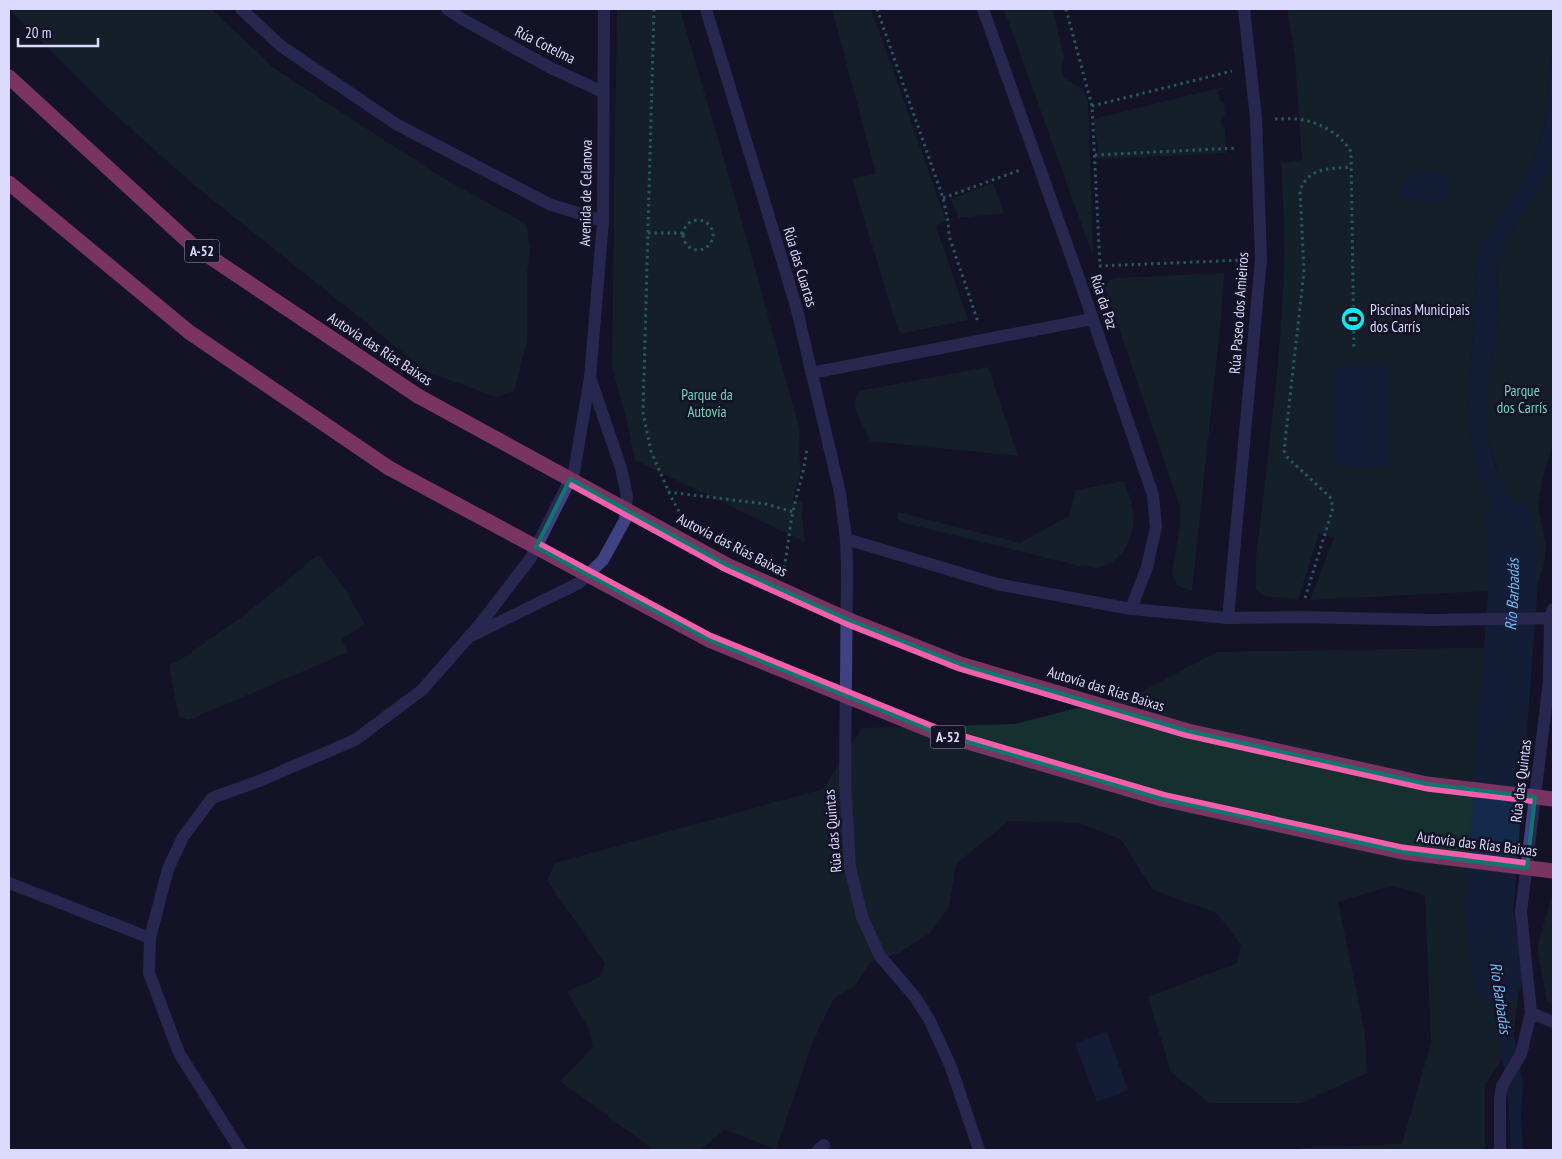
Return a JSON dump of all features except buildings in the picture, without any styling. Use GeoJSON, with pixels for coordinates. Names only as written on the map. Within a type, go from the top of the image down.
{"type":"FeatureCollection","features":[{"type":"Feature","properties":{"kind":"highway","name":"Autovía das Rías Baixas"},"geometry":{"type":"LineString","coordinates":[[9,77],[192,245],[418,396],[727,564],[848,620],[960,664],[1188,732],[1427,784],[1553,799]]}},
{"type":"Feature","properties":{"kind":"highway","name":"Autovía das Rías Baixas"},"geometry":{"type":"LineString","coordinates":[[9,183],[189,332],[390,468],[709,640],[937,734],[1162,799],[1402,852],[1553,871]]}},
{"type":"Feature","properties":{"kind":"street"},"geometry":{"type":"LineString","coordinates":[[241,9],[281,46],[396,124],[549,204],[603,221]]}},
{"type":"Feature","properties":{"kind":"street","name":"Rúa Cotelma"},"geometry":{"type":"LineString","coordinates":[[447,9],[551,68],[603,92]]}},
{"type":"Feature","properties":{"kind":"street","name":"Avenida de Celanova"},"geometry":{"type":"LineString","coordinates":[[240,1150],[178,1053],[149,973],[150,938],[168,869],[183,837],[212,798],[259,781],[355,740],[422,690],[467,638],[530,559],[574,472],[590,378],[603,221],[604,9]]}},
{"type":"Feature","properties":{"kind":"street","name":"Rúa das Cuartas"},"geometry":{"type":"LineString","coordinates":[[706,9],[796,306],[840,493],[846,539]]}},
{"type":"Feature","properties":{"kind":"street","name":"Rúa da Paz"},"geometry":{"type":"LineString","coordinates":[[983,9],[1077,273],[1153,496],[1156,527],[1147,567],[1131,609]]}},
{"type":"Feature","properties":{"kind":"street","name":"Rúa Paseo dos Amieiros"},"geometry":{"type":"LineString","coordinates":[[1228,618],[1261,260],[1258,147],[1244,9]]}},
{"type":"Feature","properties":{"kind":"street"},"geometry":{"type":"LineString","coordinates":[[812,373],[1092,319]]}},
{"type":"Feature","properties":{"kind":"street"},"geometry":{"type":"LineString","coordinates":[[467,638],[579,583],[604,560],[625,520],[627,496],[621,468],[590,378]]}},
{"type":"Feature","properties":{"kind":"street"},"geometry":{"type":"LineString","coordinates":[[846,539],[997,584],[1131,609],[1228,618],[1299,617],[1432,620],[1552,613]]}},
{"type":"Feature","properties":{"kind":"street","name":"Rúa das Quintas"},"geometry":{"type":"LineString","coordinates":[[846,539],[845,783],[850,867],[862,917],[880,956],[915,997],[929,1019],[951,1067],[979,1150]]}},
{"type":"Feature","properties":{"kind":"street","name":"Rúa das Quintas"},"geometry":{"type":"LineString","coordinates":[[1500,1150],[1500,1099],[1502,1086],[1521,1054],[1531,1013],[1521,912],[1549,681],[1552,613]]}},
{"type":"Feature","properties":{"kind":"street"},"geometry":{"type":"LineString","coordinates":[[9,883],[150,938]]}},
{"type":"Feature","properties":{"kind":"street"},"geometry":{"type":"LineString","coordinates":[[1531,1013],[1553,1022]]}},
{"type":"Feature","properties":{"kind":"path"},"geometry":{"type":"LineString","coordinates":[[654,9],[643,413],[651,451],[668,492],[683,518]]}},
{"type":"Feature","properties":{"kind":"path"},"geometry":{"type":"LineString","coordinates":[[877,9],[943,198],[949,236],[983,339]]}},
{"type":"Feature","properties":{"kind":"path"},"geometry":{"type":"LineString","coordinates":[[1066,9],[1092,106],[1100,266]]}},
{"type":"Feature","properties":{"kind":"path"},"geometry":{"type":"LineString","coordinates":[[1092,106],[1251,66]]}},
{"type":"Feature","properties":{"kind":"path"},"geometry":{"type":"LineString","coordinates":[[1256,118],[1303,120],[1339,136],[1351,152],[1354,350]]}},
{"type":"Feature","properties":{"kind":"path"},"geometry":{"type":"LineString","coordinates":[[1095,155],[1258,147]]}},
{"type":"Feature","properties":{"kind":"path"},"geometry":{"type":"LineString","coordinates":[[943,198],[1038,163]]}},
{"type":"Feature","properties":{"kind":"path"},"geometry":{"type":"LineString","coordinates":[[1299,617],[1333,508],[1330,497],[1288,458],[1284,450],[1304,270],[1300,191],[1303,182],[1311,174],[1321,170],[1351,167]]}},
{"type":"Feature","properties":{"kind":"path"},"geometry":{"type":"LineString","coordinates":[[694,220],[704,221],[711,227],[713,236],[709,245],[705,248],[696,249],[687,245],[684,240],[684,233],[686,226],[694,220]]}},
{"type":"Feature","properties":{"kind":"path"},"geometry":{"type":"LineString","coordinates":[[648,233],[684,233]]}},
{"type":"Feature","properties":{"kind":"path"},"geometry":{"type":"LineString","coordinates":[[1077,273],[1100,266],[1261,260]]}},
{"type":"Feature","properties":{"kind":"path"},"geometry":{"type":"LineString","coordinates":[[668,492],[766,504],[793,512]]}},
{"type":"Feature","properties":{"kind":"highlighted area"},"geometry":{"type":"Polygon","coordinates":[[[570,479],[727,565],[849,620],[960,664],[1188,731],[1427,784],[1535,797],[1527,868],[1402,852],[1162,799],[937,733],[709,640],[536,547],[570,479]]]}},
{"type":"Feature","properties":{"kind":"green space"},"geometry":{"type":"Polygon","coordinates":[[[9,9],[211,9],[275,69],[441,177],[526,224],[530,248],[527,274],[527,341],[514,391],[496,397],[426,371],[193,184],[108,108],[9,9]]]}},
{"type":"Feature","properties":{"kind":"green space","name":"Parque da Autovía"},"geometry":{"type":"Polygon","coordinates":[[[617,9],[680,9],[799,428],[800,471],[792,503],[803,501],[802,517],[805,542],[635,460],[612,366],[617,9]]]}},
{"type":"Feature","properties":{"kind":"green space"},"geometry":{"type":"Polygon","coordinates":[[[832,9],[871,9],[946,221],[936,226],[968,320],[903,333],[898,330],[852,179],[876,174],[832,9]]]}},
{"type":"Feature","properties":{"kind":"green space"},"geometry":{"type":"Polygon","coordinates":[[[1004,9],[1053,9],[1064,58],[1061,68],[1064,78],[1082,88],[1088,101],[1093,256],[1004,9]]]}},
{"type":"Feature","properties":{"kind":"green space"},"geometry":{"type":"Polygon","coordinates":[[[1287,9],[1553,9],[1553,44],[1544,127],[1538,148],[1526,175],[1477,265],[1468,412],[1472,444],[1502,530],[1506,590],[1310,600],[1334,538],[1319,533],[1298,600],[1264,596],[1256,589],[1256,558],[1280,339],[1284,266],[1281,163],[1302,160],[1295,56],[1287,9]]]}},
{"type":"Feature","properties":{"kind":"green space"},"geometry":{"type":"Polygon","coordinates":[[[1223,87],[1223,89],[1218,91],[1220,101],[1224,104],[1225,116],[1221,117],[1221,126],[1225,129],[1226,153],[1099,159],[1094,119],[1223,87]]]}},
{"type":"Feature","properties":{"kind":"green space","name":"Parque dos Carrís"},"geometry":{"type":"Polygon","coordinates":[[[1553,156],[1553,444],[1543,476],[1538,506],[1546,547],[1544,564],[1538,582],[1529,590],[1521,590],[1519,533],[1488,442],[1488,381],[1498,318],[1496,266],[1516,223],[1541,185],[1553,156]]]}},
{"type":"Feature","properties":{"kind":"green space"},"geometry":{"type":"Polygon","coordinates":[[[993,183],[1004,213],[959,218],[951,199],[993,183]]]}},
{"type":"Feature","properties":{"kind":"green space"},"geometry":{"type":"Polygon","coordinates":[[[1224,273],[1221,318],[1192,590],[1177,584],[1172,574],[1180,524],[1180,507],[1105,287],[1110,280],[1116,278],[1224,273]]]}},
{"type":"Feature","properties":{"kind":"green space"},"geometry":{"type":"Polygon","coordinates":[[[988,367],[1018,456],[870,441],[856,409],[856,396],[859,391],[988,367]]]}},
{"type":"Feature","properties":{"kind":"green space"},"geometry":{"type":"Polygon","coordinates":[[[1123,481],[1133,511],[1134,520],[1130,538],[1120,555],[1113,562],[1096,568],[1080,566],[900,522],[897,518],[898,512],[1020,543],[1069,516],[1076,490],[1123,481]]]}},
{"type":"Feature","properties":{"kind":"green space"},"geometry":{"type":"Polygon","coordinates":[[[318,555],[343,586],[365,625],[342,639],[348,652],[189,720],[179,717],[169,665],[179,661],[247,613],[318,555]]]}},
{"type":"Feature","properties":{"kind":"green space"},"geometry":{"type":"Polygon","coordinates":[[[1521,647],[1528,741],[1506,903],[1518,997],[1513,1041],[1485,1085],[1485,1150],[1297,1150],[1303,1148],[1402,1144],[1431,1043],[1425,895],[1391,886],[1338,902],[1365,1034],[1367,1073],[1301,1103],[1209,1103],[1171,1072],[1148,997],[1237,963],[1241,945],[1217,913],[1153,890],[1121,839],[1078,823],[1009,821],[956,864],[949,907],[930,933],[901,952],[870,962],[855,986],[834,998],[813,1041],[776,1149],[725,1130],[700,1150],[654,1150],[560,1081],[593,1047],[589,1030],[567,991],[599,978],[605,964],[547,880],[555,863],[823,789],[862,728],[1015,724],[1143,691],[1217,652],[1521,647]]]}},
{"type":"Feature","properties":{"kind":"green space"},"geometry":{"type":"Polygon","coordinates":[[[1553,892],[1553,1005],[1547,1001],[1537,948],[1553,892]]]}},
{"type":"Feature","properties":{"kind":"water"},"geometry":{"type":"Polygon","coordinates":[[[1553,44],[1553,156],[1541,185],[1516,223],[1496,266],[1498,318],[1488,381],[1488,442],[1508,496],[1519,533],[1521,590],[1506,590],[1502,530],[1480,472],[1472,444],[1468,412],[1477,265],[1482,244],[1526,175],[1538,148],[1544,127],[1553,44]]]}},
{"type":"Feature","properties":{"kind":"water"},"geometry":{"type":"Polygon","coordinates":[[[1424,171],[1434,171],[1445,176],[1450,190],[1443,201],[1434,203],[1411,202],[1402,195],[1401,186],[1403,182],[1424,171]]]}},
{"type":"Feature","properties":{"kind":"water"},"geometry":{"type":"Polygon","coordinates":[[[1386,365],[1388,467],[1336,467],[1335,366],[1386,365]]]}},
{"type":"Feature","properties":{"kind":"water"},"geometry":{"type":"Polygon","coordinates":[[[1480,911],[1498,912],[1510,1013],[1523,1084],[1521,1116],[1523,1150],[1511,1150],[1508,1095],[1480,911]]]}},
{"type":"Feature","properties":{"kind":"water"},"geometry":{"type":"Polygon","coordinates":[[[1107,1032],[1128,1090],[1097,1102],[1075,1043],[1107,1032]]]}},
{"type":"Feature","properties":{"kind":"waterway","name":"Rio Barbadás"},"geometry":{"type":"LineString","coordinates":[[1498,979],[1489,911],[1513,589],[1512,538],[1508,524]]}},
{"type":"Feature","properties":{"kind":"place","name":"Piscinas Municipais dos Carrís"},"geometry":{"type":"Point","coordinates":[1353,319]}}]}
